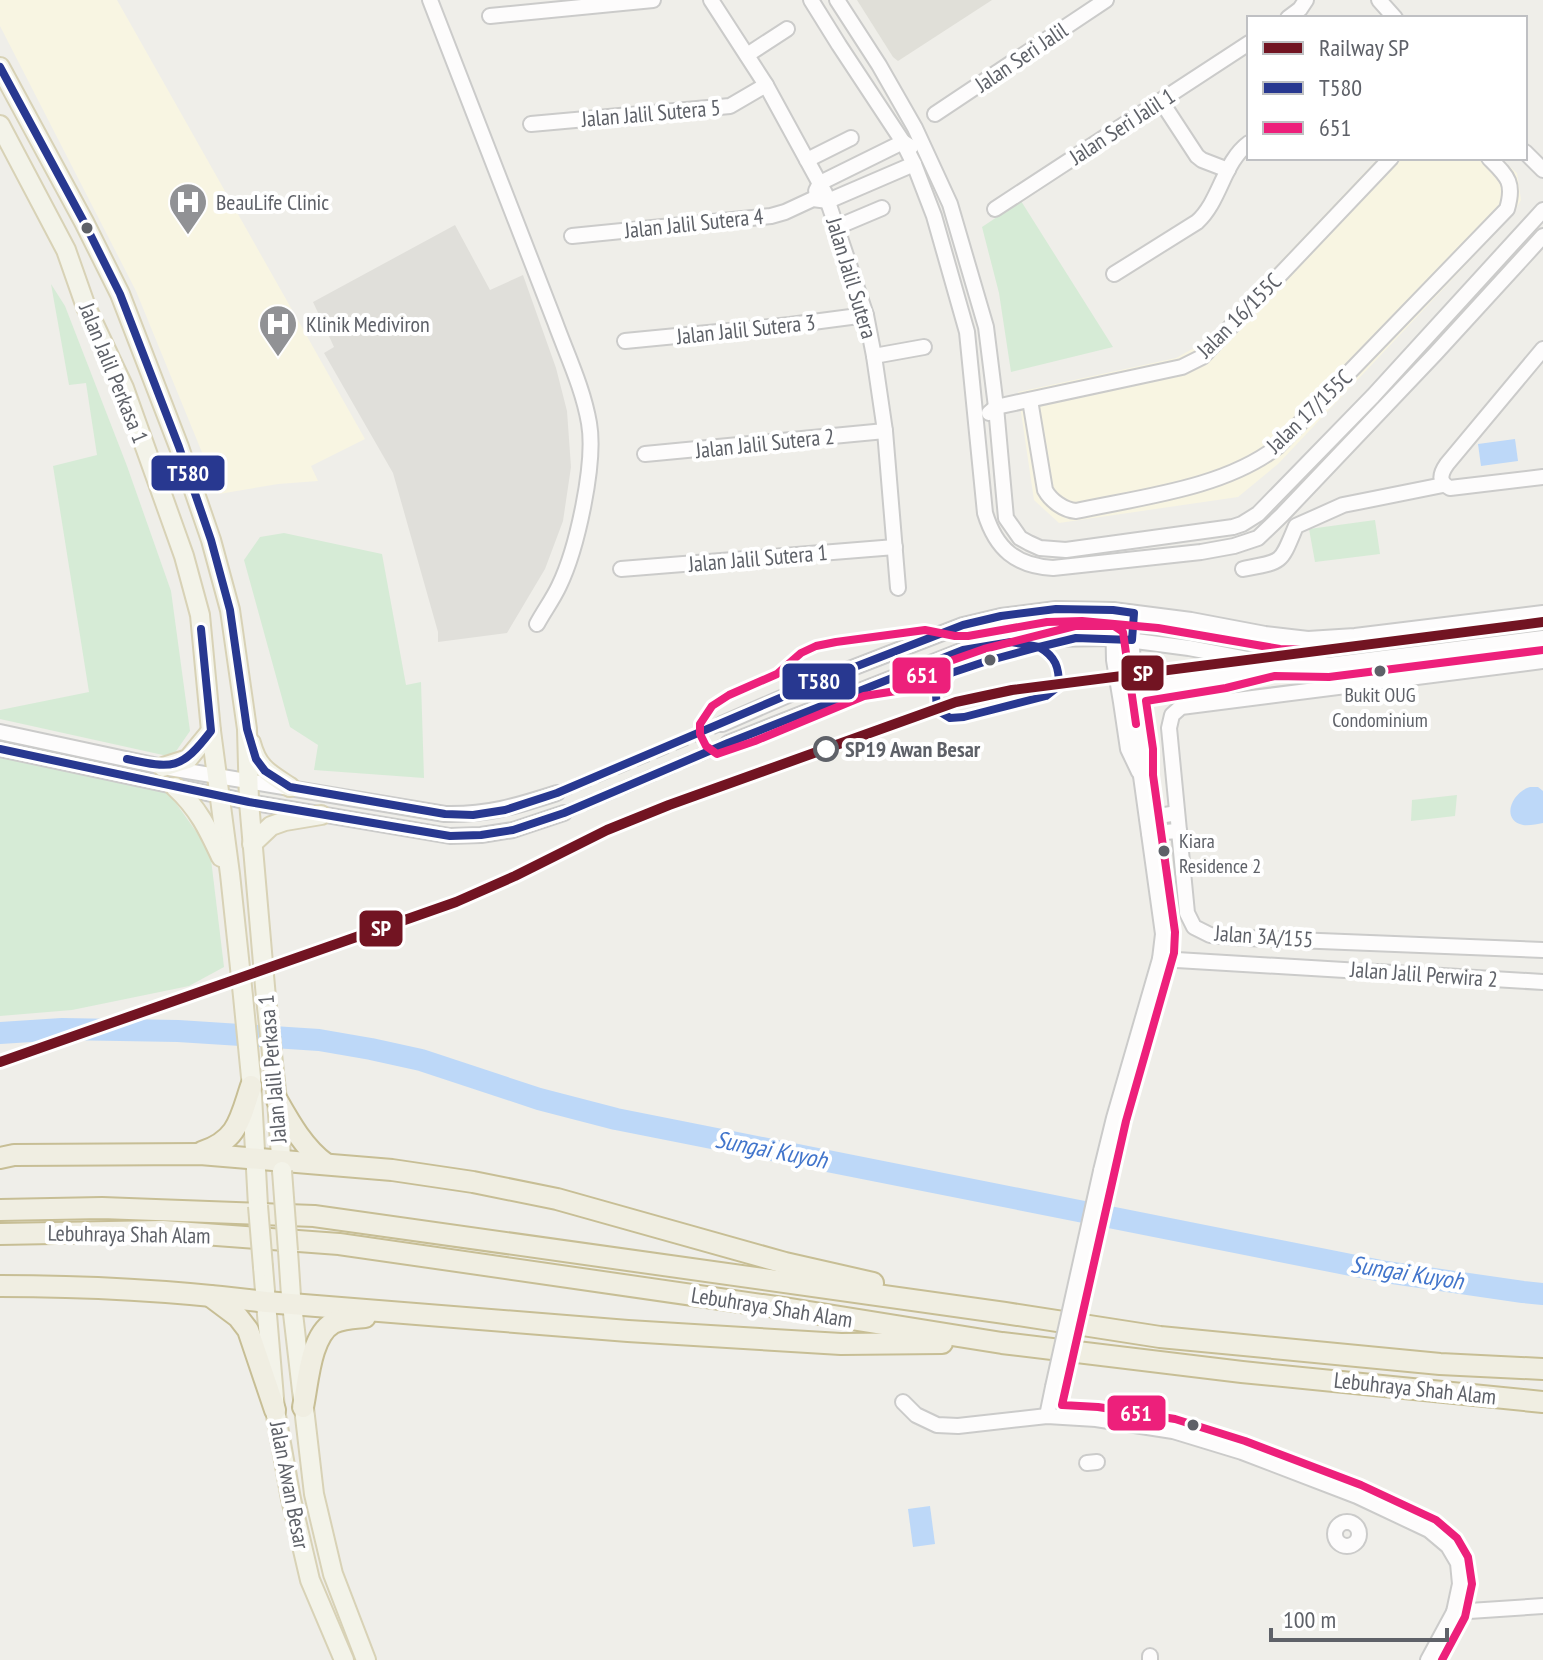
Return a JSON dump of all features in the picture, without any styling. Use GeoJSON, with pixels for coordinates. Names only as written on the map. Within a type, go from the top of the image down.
{"type":"FeatureCollection","features":[{"type":"Feature","properties":{"kind":"highway"},"geometry":{"type":"LineString","coordinates":[[194,1154],[225,1142],[238,1123],[251,1082]]}},
{"type":"Feature","properties":{"kind":"highway"},"geometry":{"type":"LineString","coordinates":[[277,1100],[299,1136],[326,1164]]}},
{"type":"Feature","properties":{"kind":"highway"},"geometry":{"type":"LineString","coordinates":[[0,1158],[14,1155],[194,1154],[256,1164],[326,1164],[473,1182],[557,1199],[785,1263],[1005,1313]]}},
{"type":"Feature","properties":{"kind":"highway","name":"Lebuhraya Shah Alam"},"geometry":{"type":"LineString","coordinates":[[0,1210],[102,1208],[314,1216],[1160,1337],[1440,1364],[1543,1369]]}},
{"type":"Feature","properties":{"kind":"highway","name":"Lebuhraya Shah Alam"},"geometry":{"type":"LineString","coordinates":[[0,1234],[163,1231],[339,1244],[1002,1343],[1242,1372],[1543,1402]]}},
{"type":"Feature","properties":{"kind":"highway"},"geometry":{"type":"LineString","coordinates":[[0,1286],[63,1286],[266,1298],[628,1331],[841,1344],[1002,1343]]}},
{"type":"Feature","properties":{"kind":"highway"},"geometry":{"type":"LineString","coordinates":[[209,1295],[238,1317],[248,1330],[275,1410]]}},
{"type":"Feature","properties":{"kind":"highway"},"geometry":{"type":"LineString","coordinates":[[303,1407],[316,1344],[325,1329],[334,1323],[346,1318],[445,1315]]}},
{"type":"Feature","properties":{"kind":"main road","name":"Jalan Jalil Perkasa 1"},"geometry":{"type":"LineString","coordinates":[[0,67],[120,294],[179,447],[211,540],[230,610],[247,729],[252,844],[277,1100],[291,1300]]}},
{"type":"Feature","properties":{"kind":"main road","name":"Jalan Jalil Perkasa 1"},"geometry":{"type":"LineString","coordinates":[[0,125],[66,250],[86,307],[124,388],[184,556],[200,615],[243,996],[266,1298]]}},
{"type":"Feature","properties":{"kind":"main road"},"geometry":{"type":"LineString","coordinates":[[86,307],[85,286],[90,273],[99,273],[120,294]]}},
{"type":"Feature","properties":{"kind":"main road"},"geometry":{"type":"LineString","coordinates":[[247,729],[256,759],[265,771],[290,787]]}},
{"type":"Feature","properties":{"kind":"main road"},"geometry":{"type":"LineString","coordinates":[[163,767],[188,759],[211,731]]}},
{"type":"Feature","properties":{"kind":"main road"},"geometry":{"type":"LineString","coordinates":[[175,787],[198,811],[230,874]]}},
{"type":"Feature","properties":{"kind":"main road"},"geometry":{"type":"LineString","coordinates":[[252,844],[271,826],[321,815]]}},
{"type":"Feature","properties":{"kind":"main road","name":"Jalan Awan Besar"},"geometry":{"type":"LineString","coordinates":[[266,1298],[275,1410],[291,1499],[310,1580],[344,1660]]}},
{"type":"Feature","properties":{"kind":"main road","name":"Jalan Awan Besar"},"geometry":{"type":"LineString","coordinates":[[291,1300],[314,1494],[333,1574],[366,1660]]}},
{"type":"Feature","properties":{"kind":"street"},"geometry":{"type":"LineString","coordinates":[[430,0],[574,372],[589,422],[591,450],[578,531],[560,585],[537,624]]}},
{"type":"Feature","properties":{"kind":"street"},"geometry":{"type":"LineString","coordinates":[[490,16],[653,0]]}},
{"type":"Feature","properties":{"kind":"street","name":"Jalan Jalil Sutera"},"geometry":{"type":"LineString","coordinates":[[711,0],[766,85],[820,183],[820,200],[837,227],[866,315],[885,431],[898,588]]}},
{"type":"Feature","properties":{"kind":"street"},"geometry":{"type":"LineString","coordinates":[[811,0],[911,152],[934,216],[967,332],[985,513],[1000,544],[1029,564],[1053,568],[1201,552],[1258,538],[1425,365],[1543,236]]}},
{"type":"Feature","properties":{"kind":"street"},"geometry":{"type":"LineString","coordinates":[[837,0],[915,128],[950,204],[986,327],[1006,518],[1020,538],[1040,548],[1066,550],[1233,527],[1258,514],[1373,396],[1543,210]]}},
{"type":"Feature","properties":{"kind":"street","name":"Jalan Seri Jalil"},"geometry":{"type":"LineString","coordinates":[[935,114],[1106,0]]}},
{"type":"Feature","properties":{"kind":"street"},"geometry":{"type":"LineString","coordinates":[[1291,16],[1306,0]]}},
{"type":"Feature","properties":{"kind":"street"},"geometry":{"type":"LineString","coordinates":[[1379,0],[1393,16]]}},
{"type":"Feature","properties":{"kind":"street"},"geometry":{"type":"LineString","coordinates":[[747,55],[787,29]]}},
{"type":"Feature","properties":{"kind":"street","name":"Jalan Seri Jalil 1"},"geometry":{"type":"LineString","coordinates":[[995,209],[1247,44]]}},
{"type":"Feature","properties":{"kind":"street","name":"Jalan Jalil Sutera 5"},"geometry":{"type":"LineString","coordinates":[[531,124],[730,106],[766,85]]}},
{"type":"Feature","properties":{"kind":"street"},"geometry":{"type":"LineString","coordinates":[[1161,101],[1197,156],[1228,170]]}},
{"type":"Feature","properties":{"kind":"street"},"geometry":{"type":"LineString","coordinates":[[911,152],[915,128]]}},
{"type":"Feature","properties":{"kind":"street"},"geometry":{"type":"LineString","coordinates":[[807,160],[851,138]]}},
{"type":"Feature","properties":{"kind":"street"},"geometry":{"type":"LineString","coordinates":[[1114,274],[1207,213],[1236,154],[1247,145]]}},
{"type":"Feature","properties":{"kind":"street"},"geometry":{"type":"LineString","coordinates":[[820,183],[911,152],[930,159]]}},
{"type":"Feature","properties":{"kind":"street","name":"Jalan Jalil Sutera 4"},"geometry":{"type":"LineString","coordinates":[[572,236],[771,216],[820,200],[911,152]]}},
{"type":"Feature","properties":{"kind":"street"},"geometry":{"type":"LineString","coordinates":[[1527,154],[1543,170]]}},
{"type":"Feature","properties":{"kind":"street","name":"Jalan 16/155C"},"geometry":{"type":"LineString","coordinates":[[996,407],[1182,367],[1202,357],[1389,160]]}},
{"type":"Feature","properties":{"kind":"street","name":"Jalan 17/155C"},"geometry":{"type":"LineString","coordinates":[[1030,400],[1045,490],[1049,497],[1068,510],[1076,511],[1207,483],[1268,454],[1507,209],[1511,187],[1507,175],[1491,160]]}},
{"type":"Feature","properties":{"kind":"street"},"geometry":{"type":"LineString","coordinates":[[837,227],[882,208]]}},
{"type":"Feature","properties":{"kind":"street","name":"Jalan Jalil Sutera 3"},"geometry":{"type":"LineString","coordinates":[[625,341],[866,315]]}},
{"type":"Feature","properties":{"kind":"street"},"geometry":{"type":"LineString","coordinates":[[874,356],[924,347]]}},
{"type":"Feature","properties":{"kind":"street"},"geometry":{"type":"LineString","coordinates":[[1442,482],[1442,471],[1447,464],[1543,349]]}},
{"type":"Feature","properties":{"kind":"street"},"geometry":{"type":"LineString","coordinates":[[972,374],[996,407]]}},
{"type":"Feature","properties":{"kind":"street"},"geometry":{"type":"LineString","coordinates":[[978,430],[984,417],[996,407]]}},
{"type":"Feature","properties":{"kind":"street","name":"Jalan Jalil Sutera 2"},"geometry":{"type":"LineString","coordinates":[[645,454],[885,431]]}},
{"type":"Feature","properties":{"kind":"street"},"geometry":{"type":"LineString","coordinates":[[1243,569],[1275,563],[1283,556],[1296,526],[1343,505],[1442,482],[1450,488],[1459,488],[1543,477]]}},
{"type":"Feature","properties":{"kind":"street","name":"Jalan Jalil Sutera 1"},"geometry":{"type":"LineString","coordinates":[[621,569],[895,547]]}},
{"type":"Feature","properties":{"kind":"street"},"geometry":{"type":"LineString","coordinates":[[722,724],[834,675],[963,625],[1001,616],[1056,609],[1113,610],[1308,639],[1543,613]]}},
{"type":"Feature","properties":{"kind":"street"},"geometry":{"type":"LineString","coordinates":[[1113,610],[1114,660],[1128,749],[1141,776]]}},
{"type":"Feature","properties":{"kind":"street"},"geometry":{"type":"LineString","coordinates":[[1047,1416],[1101,1171],[1160,959],[1163,934],[1141,776],[1133,691],[1134,613]]}},
{"type":"Feature","properties":{"kind":"street"},"geometry":{"type":"LineString","coordinates":[[728,743],[963,650],[1011,642],[1113,638],[1274,664],[1328,665],[1543,638]]}},
{"type":"Feature","properties":{"kind":"street","name":"Jalan 3A/155"},"geometry":{"type":"LineString","coordinates":[[1543,661],[1181,707],[1172,715],[1169,728],[1187,913],[1194,927],[1210,935],[1247,938],[1543,950]]}},
{"type":"Feature","properties":{"kind":"street"},"geometry":{"type":"LineString","coordinates":[[1133,691],[1274,664]]}},
{"type":"Feature","properties":{"kind":"street"},"geometry":{"type":"LineString","coordinates":[[0,732],[163,767],[445,814],[473,815],[505,810],[557,793]]}},
{"type":"Feature","properties":{"kind":"street"},"geometry":{"type":"LineString","coordinates":[[0,749],[249,802],[450,836],[513,830],[564,813]]}},
{"type":"Feature","properties":{"kind":"street"},"geometry":{"type":"LineString","coordinates":[[1147,818],[1177,813]]}},
{"type":"Feature","properties":{"kind":"street"},"geometry":{"type":"LineString","coordinates":[[1149,833],[1179,831]]}},
{"type":"Feature","properties":{"kind":"street","name":"Jalan Jalil Perwira 2"},"geometry":{"type":"LineString","coordinates":[[1160,959],[1543,982]]}},
{"type":"Feature","properties":{"kind":"street"},"geometry":{"type":"LineString","coordinates":[[903,1402],[916,1415],[937,1425],[958,1426],[1047,1416],[1096,1419],[1173,1431],[1242,1452],[1357,1496],[1429,1530],[1448,1546],[1458,1563],[1460,1584],[1454,1612],[1428,1660]]}},
{"type":"Feature","properties":{"kind":"street"},"geometry":{"type":"LineString","coordinates":[[1348,1522],[1357,1496]]}},
{"type":"Feature","properties":{"kind":"street"},"geometry":{"type":"LineString","coordinates":[[1454,1612],[1543,1606]]}},
{"type":"Feature","properties":{"kind":"shaded area"},"geometry":{"type":"Polygon","coordinates":[[[0,0],[117,0],[365,439],[311,466],[318,481],[219,494],[136,291],[0,26],[0,0]]]}},
{"type":"Feature","properties":{"kind":"shaded area"},"geometry":{"type":"Polygon","coordinates":[[[857,0],[992,0],[898,61],[857,0]]]}},
{"type":"Feature","properties":{"kind":"shaded area"},"geometry":{"type":"Polygon","coordinates":[[[1376,160],[1502,160],[1517,173],[1521,200],[1512,216],[1278,464],[1238,497],[1059,523],[1034,500],[1018,392],[1176,358],[1203,343],[1376,160]]]}},
{"type":"Feature","properties":{"kind":"shaded area"},"geometry":{"type":"Polygon","coordinates":[[[455,225],[490,290],[523,275],[556,368],[567,411],[571,467],[563,521],[545,569],[507,633],[438,642],[438,632],[393,473],[324,353],[334,347],[313,302],[455,225]]]}},
{"type":"Feature","properties":{"kind":"green space"},"geometry":{"type":"Polygon","coordinates":[[[1021,201],[1113,347],[1011,372],[999,293],[982,227],[1021,201]]]}},
{"type":"Feature","properties":{"kind":"green space"},"geometry":{"type":"Polygon","coordinates":[[[51,284],[65,306],[171,591],[190,731],[172,757],[0,719],[0,710],[89,692],[53,466],[97,455],[86,383],[69,385],[51,284]]]}},
{"type":"Feature","properties":{"kind":"green space"},"geometry":{"type":"Polygon","coordinates":[[[1375,520],[1380,554],[1315,562],[1309,529],[1375,520]]]}},
{"type":"Feature","properties":{"kind":"green space"},"geometry":{"type":"Polygon","coordinates":[[[284,533],[382,554],[406,685],[421,682],[424,778],[314,770],[318,745],[290,727],[244,560],[260,537],[284,533]]]}},
{"type":"Feature","properties":{"kind":"green space"},"geometry":{"type":"Polygon","coordinates":[[[0,756],[168,792],[210,851],[224,967],[189,986],[72,1010],[0,1016],[0,756]]]}},
{"type":"Feature","properties":{"kind":"green space"},"geometry":{"type":"Polygon","coordinates":[[[1457,795],[1455,816],[1411,821],[1412,800],[1457,795]]]}},
{"type":"Feature","properties":{"kind":"water"},"geometry":{"type":"Polygon","coordinates":[[[1515,439],[1518,461],[1481,466],[1478,444],[1515,439]]]}},
{"type":"Feature","properties":{"kind":"water"},"geometry":{"type":"Polygon","coordinates":[[[1530,787],[1543,791],[1543,823],[1523,825],[1512,818],[1511,806],[1518,794],[1530,787]]]}},
{"type":"Feature","properties":{"kind":"water"},"geometry":{"type":"Polygon","coordinates":[[[930,1506],[935,1544],[913,1547],[908,1509],[930,1506]]]}},
{"type":"Feature","properties":{"kind":"waterway","name":"Sungai Kuyoh"},"geometry":{"type":"LineString","coordinates":[[0,1033],[62,1029],[178,1031],[319,1040],[421,1060],[539,1099],[616,1119],[1386,1272],[1543,1294]]}},
{"type":"Feature","properties":{"kind":"tunnel"},"geometry":{"type":"LineString","coordinates":[[557,793],[722,724]]}},
{"type":"Feature","properties":{"kind":"tunnel"},"geometry":{"type":"LineString","coordinates":[[564,813],[728,743]]}},
{"type":"Feature","properties":{"kind":"rail line","name":"SP"},"geometry":{"type":"LineString","coordinates":[[0,1062],[456,902],[607,830],[669,805],[956,702],[1012,690],[1543,622]]}},
{"type":"Feature","properties":{"kind":"transit line","name":"T580"},"geometry":{"type":"LineString","coordinates":[[0,67],[120,294],[211,540],[230,610],[247,729],[256,759],[265,771],[290,787],[445,814],[473,815],[505,810],[557,793],[834,675],[963,625],[1001,616],[1056,609],[1134,613],[1132,640],[1076,638],[1039,647]]}},
{"type":"Feature","properties":{"kind":"transit line","name":"651"},"geometry":{"type":"LineString","coordinates":[[1136,724],[1123,632],[1114,626],[1075,626],[984,649],[933,667],[913,682],[909,689],[864,696],[717,754],[706,746],[700,734],[700,724],[712,706],[777,674],[801,653],[836,642],[925,630],[968,636],[1047,622],[1082,621],[1158,628],[1280,649],[1323,650]]}},
{"type":"Feature","properties":{"kind":"transit line","name":"T580"},"geometry":{"type":"LineString","coordinates":[[127,759],[166,765],[175,763],[192,753],[211,731],[201,629]]}},
{"type":"Feature","properties":{"kind":"transit line","name":"T580"},"geometry":{"type":"LineString","coordinates":[[0,749],[249,802],[450,836],[481,835],[513,830],[564,813],[728,743],[963,650],[1011,642],[1039,647]]}},
{"type":"Feature","properties":{"kind":"transit line","name":"T580"},"geometry":{"type":"LineString","coordinates":[[1039,647],[1053,659],[1058,673],[1059,686],[1046,696],[964,717],[950,718],[937,710],[936,695],[951,673],[1039,647]]}},
{"type":"Feature","properties":{"kind":"transit line","name":"651"},"geometry":{"type":"LineString","coordinates":[[1442,1660],[1465,1617],[1472,1584],[1468,1557],[1457,1538],[1436,1520],[1361,1485],[1245,1441],[1175,1419],[1098,1407],[1062,1405],[1126,1121],[1174,953],[1175,932],[1146,701],[1226,688],[1275,676],[1329,677],[1543,650]]}},
{"type":"Feature","properties":{"kind":"place","name":"BeauLife Clinic"},"geometry":{"type":"Point","coordinates":[188,236]}},
{"type":"Feature","properties":{"kind":"place","name":"Klinik Mediviron"},"geometry":{"type":"Point","coordinates":[278,358]}},
{"type":"Feature","properties":{"kind":"place","name":"Bukit OUG Condominium"},"geometry":{"type":"Point","coordinates":[1380,671]}},
{"type":"Feature","properties":{"kind":"place","name":"SP19 Awan Besar"},"geometry":{"type":"Point","coordinates":[826,749]}},
{"type":"Feature","properties":{"kind":"place","name":"Kiara Residence 2"},"geometry":{"type":"Point","coordinates":[1164,851]}}]}
